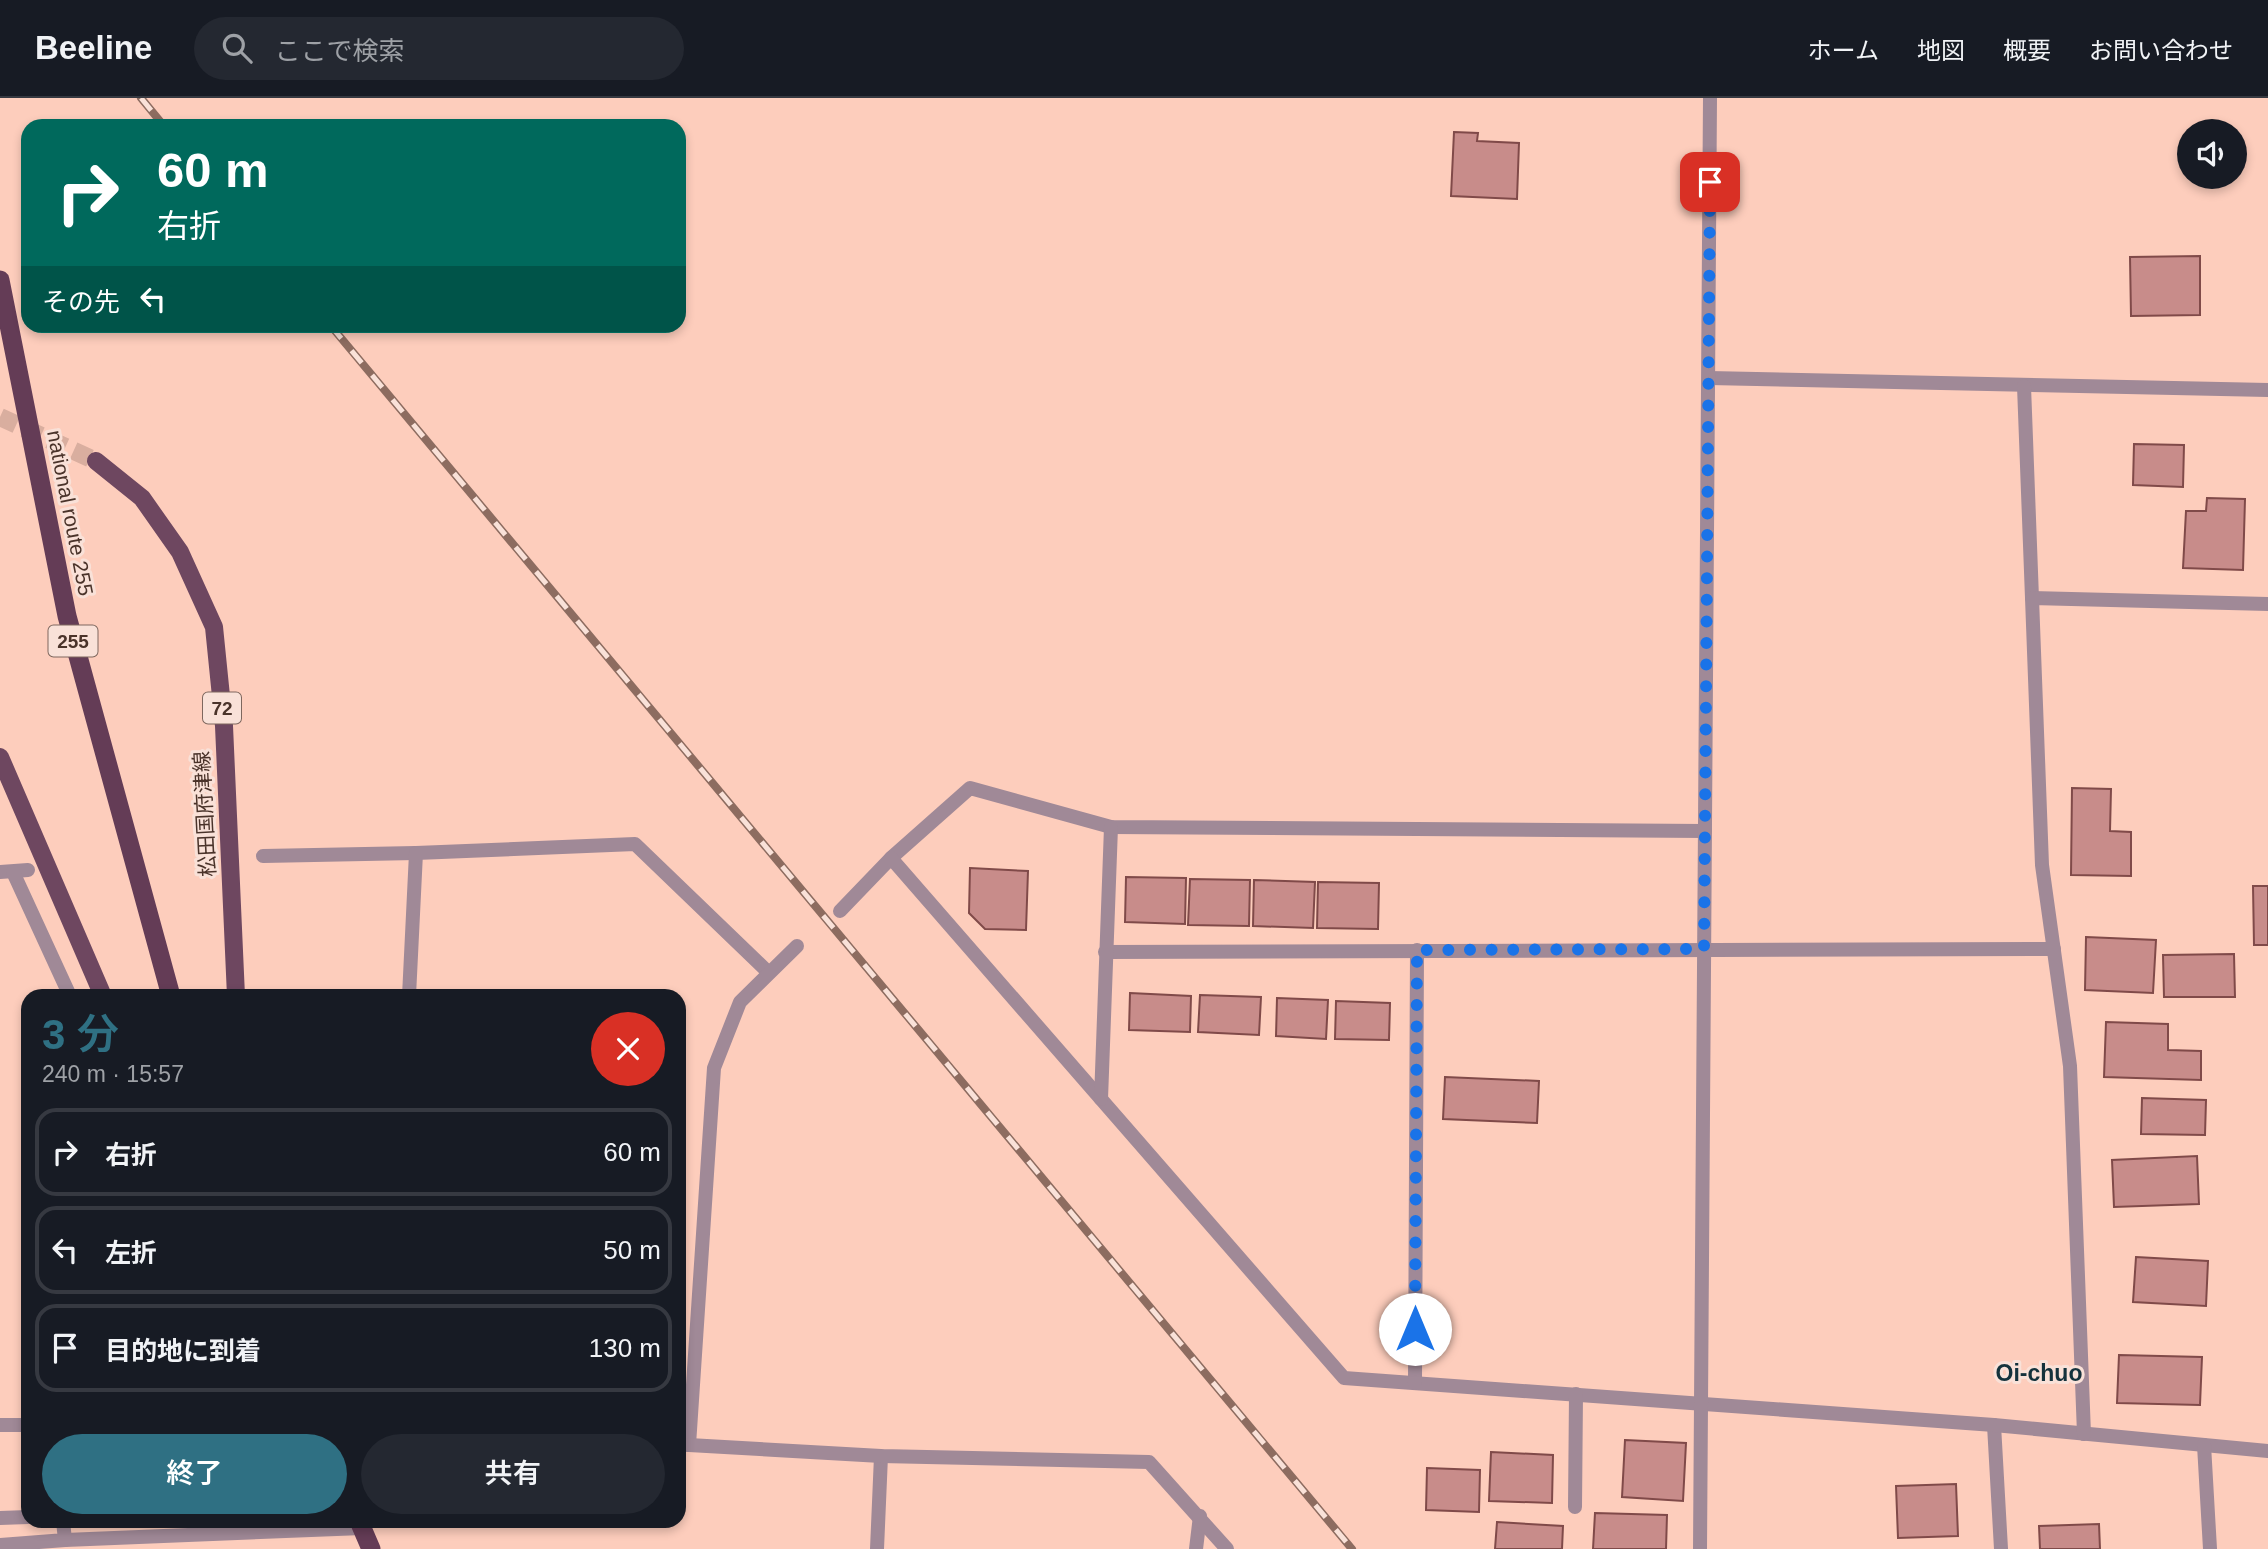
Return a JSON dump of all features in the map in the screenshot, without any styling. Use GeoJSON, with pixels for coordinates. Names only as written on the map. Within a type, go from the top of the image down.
{"type":"FeatureCollection","features":[{"type":"Feature","properties":{"kind":"highway","name":"national route 255"},"geometry":{"type":"LineString","coordinates":[[0,280],[67,616],[169,989]]}},
{"type":"Feature","properties":{"kind":"highway"},"geometry":{"type":"LineString","coordinates":[[362,1528],[371,1549]]}},
{"type":"Feature","properties":{"kind":"main road","name":"松田国府津線"},"geometry":{"type":"LineString","coordinates":[[96,461],[142,498],[180,552],[214,627],[223,726],[236,989]]}},
{"type":"Feature","properties":{"kind":"main road"},"geometry":{"type":"LineString","coordinates":[[0,757],[100,989]]}},
{"type":"Feature","properties":{"kind":"street"},"geometry":{"type":"LineString","coordinates":[[1700,1549],[1710,98]]}},
{"type":"Feature","properties":{"kind":"street"},"geometry":{"type":"LineString","coordinates":[[1709,378],[2268,390]]}},
{"type":"Feature","properties":{"kind":"street"},"geometry":{"type":"LineString","coordinates":[[2024,386],[2042,865],[2070,1066],[2084,1434]]}},
{"type":"Feature","properties":{"kind":"street"},"geometry":{"type":"LineString","coordinates":[[2032,598],[2268,604]]}},
{"type":"Feature","properties":{"kind":"street"},"geometry":{"type":"LineString","coordinates":[[840,911],[891,858],[970,788],[1111,827],[1705,831]]}},
{"type":"Feature","properties":{"kind":"street"},"geometry":{"type":"LineString","coordinates":[[1101,1098],[1111,827]]}},
{"type":"Feature","properties":{"kind":"street"},"geometry":{"type":"LineString","coordinates":[[263,856],[635,844],[768,972]]}},
{"type":"Feature","properties":{"kind":"street"},"geometry":{"type":"LineString","coordinates":[[409,989],[416,853]]}},
{"type":"Feature","properties":{"kind":"street"},"geometry":{"type":"LineString","coordinates":[[891,858],[1344,1378],[1994,1425],[2268,1451]]}},
{"type":"Feature","properties":{"kind":"street"},"geometry":{"type":"LineString","coordinates":[[28,870],[6,872],[66,989]]}},
{"type":"Feature","properties":{"kind":"street"},"geometry":{"type":"LineString","coordinates":[[686,1420],[714,1068],[740,1002],[797,946]]}},
{"type":"Feature","properties":{"kind":"street"},"geometry":{"type":"LineString","coordinates":[[1415,1383],[1417,950]]}},
{"type":"Feature","properties":{"kind":"street"},"geometry":{"type":"LineString","coordinates":[[1105,952],[2054,950]]}},
{"type":"Feature","properties":{"kind":"street"},"geometry":{"type":"LineString","coordinates":[[1575,1507],[1576,1394]]}},
{"type":"Feature","properties":{"kind":"street"},"geometry":{"type":"LineString","coordinates":[[0,1425],[21,1425]]}},
{"type":"Feature","properties":{"kind":"street"},"geometry":{"type":"LineString","coordinates":[[1994,1425],[2001,1549]]}},
{"type":"Feature","properties":{"kind":"street"},"geometry":{"type":"LineString","coordinates":[[686,1445],[880,1455],[1149,1462],[1227,1549]]}},
{"type":"Feature","properties":{"kind":"street"},"geometry":{"type":"LineString","coordinates":[[2204,1445],[2210,1549]]}},
{"type":"Feature","properties":{"kind":"street"},"geometry":{"type":"LineString","coordinates":[[877,1549],[880,1455]]}},
{"type":"Feature","properties":{"kind":"street"},"geometry":{"type":"LineString","coordinates":[[1196,1549],[1200,1516]]}},
{"type":"Feature","properties":{"kind":"street"},"geometry":{"type":"LineString","coordinates":[[0,1518],[21,1517]]}},
{"type":"Feature","properties":{"kind":"street"},"geometry":{"type":"LineString","coordinates":[[64,1528],[65,1540]]}},
{"type":"Feature","properties":{"kind":"street"},"geometry":{"type":"LineString","coordinates":[[0,1545],[286,1528]]}},
{"type":"Feature","properties":{"kind":"building"},"geometry":{"type":"Polygon","coordinates":[[[1454,132],[1478,133],[1477,141],[1519,143],[1517,199],[1451,196],[1454,132]]]}},
{"type":"Feature","properties":{"kind":"building"},"geometry":{"type":"Polygon","coordinates":[[[2200,256],[2200,315],[2131,316],[2130,257],[2200,256]]]}},
{"type":"Feature","properties":{"kind":"building"},"geometry":{"type":"Polygon","coordinates":[[[2134,444],[2184,445],[2183,487],[2133,485],[2134,444]]]}},
{"type":"Feature","properties":{"kind":"building"},"geometry":{"type":"Polygon","coordinates":[[[2207,498],[2245,499],[2243,570],[2183,568],[2186,511],[2206,511],[2207,498]]]}},
{"type":"Feature","properties":{"kind":"building"},"geometry":{"type":"Polygon","coordinates":[[[2072,788],[2111,789],[2110,831],[2131,832],[2131,876],[2071,875],[2072,788]]]}},
{"type":"Feature","properties":{"kind":"building"},"geometry":{"type":"Polygon","coordinates":[[[970,868],[1028,871],[1026,930],[985,929],[969,913],[970,868]]]}},
{"type":"Feature","properties":{"kind":"building"},"geometry":{"type":"Polygon","coordinates":[[[1126,877],[1186,878],[1185,924],[1125,922],[1126,877]]]}},
{"type":"Feature","properties":{"kind":"building"},"geometry":{"type":"Polygon","coordinates":[[[1190,879],[1250,880],[1249,926],[1188,925],[1190,879]]]}},
{"type":"Feature","properties":{"kind":"building"},"geometry":{"type":"Polygon","coordinates":[[[1254,880],[1315,882],[1313,928],[1253,926],[1254,880]]]}},
{"type":"Feature","properties":{"kind":"building"},"geometry":{"type":"Polygon","coordinates":[[[1318,882],[1379,883],[1378,929],[1317,928],[1318,882]]]}},
{"type":"Feature","properties":{"kind":"building"},"geometry":{"type":"Polygon","coordinates":[[[2253,886],[2268,886],[2268,945],[2254,945],[2253,886]]]}},
{"type":"Feature","properties":{"kind":"building"},"geometry":{"type":"Polygon","coordinates":[[[2086,937],[2156,940],[2153,993],[2085,990],[2086,937]]]}},
{"type":"Feature","properties":{"kind":"building"},"geometry":{"type":"Polygon","coordinates":[[[2234,954],[2235,997],[2164,997],[2163,955],[2234,954]]]}},
{"type":"Feature","properties":{"kind":"building"},"geometry":{"type":"Polygon","coordinates":[[[1130,993],[1191,996],[1190,1032],[1129,1030],[1130,993]]]}},
{"type":"Feature","properties":{"kind":"building"},"geometry":{"type":"Polygon","coordinates":[[[1200,995],[1261,997],[1259,1035],[1198,1032],[1200,995]]]}},
{"type":"Feature","properties":{"kind":"building"},"geometry":{"type":"Polygon","coordinates":[[[1277,998],[1328,1000],[1326,1039],[1276,1036],[1277,998]]]}},
{"type":"Feature","properties":{"kind":"building"},"geometry":{"type":"Polygon","coordinates":[[[1336,1001],[1390,1003],[1389,1040],[1335,1039],[1336,1001]]]}},
{"type":"Feature","properties":{"kind":"building"},"geometry":{"type":"Polygon","coordinates":[[[2106,1022],[2168,1024],[2168,1050],[2201,1051],[2201,1080],[2104,1077],[2106,1022]]]}},
{"type":"Feature","properties":{"kind":"building"},"geometry":{"type":"Polygon","coordinates":[[[1445,1077],[1539,1081],[1537,1123],[1443,1119],[1445,1077]]]}},
{"type":"Feature","properties":{"kind":"building"},"geometry":{"type":"Polygon","coordinates":[[[2142,1098],[2206,1100],[2205,1135],[2141,1134],[2142,1098]]]}},
{"type":"Feature","properties":{"kind":"building"},"geometry":{"type":"Polygon","coordinates":[[[2197,1156],[2199,1204],[2114,1207],[2112,1160],[2197,1156]]]}},
{"type":"Feature","properties":{"kind":"building"},"geometry":{"type":"Polygon","coordinates":[[[2136,1257],[2208,1261],[2206,1306],[2133,1302],[2136,1257]]]}},
{"type":"Feature","properties":{"kind":"building"},"geometry":{"type":"Polygon","coordinates":[[[2119,1355],[2202,1357],[2200,1405],[2117,1403],[2119,1355]]]}},
{"type":"Feature","properties":{"kind":"building"},"geometry":{"type":"Polygon","coordinates":[[[1625,1440],[1686,1443],[1683,1501],[1622,1497],[1625,1440]]]}},
{"type":"Feature","properties":{"kind":"building"},"geometry":{"type":"Polygon","coordinates":[[[1491,1452],[1553,1455],[1552,1503],[1489,1501],[1491,1452]]]}},
{"type":"Feature","properties":{"kind":"building"},"geometry":{"type":"Polygon","coordinates":[[[1427,1468],[1480,1470],[1479,1512],[1426,1510],[1427,1468]]]}},
{"type":"Feature","properties":{"kind":"building"},"geometry":{"type":"Polygon","coordinates":[[[1956,1484],[1958,1536],[1898,1538],[1896,1486],[1956,1484]]]}},
{"type":"Feature","properties":{"kind":"building"},"geometry":{"type":"Polygon","coordinates":[[[1595,1513],[1667,1515],[1666,1549],[1593,1549],[1595,1513]]]}},
{"type":"Feature","properties":{"kind":"building"},"geometry":{"type":"Polygon","coordinates":[[[1497,1522],[1563,1526],[1562,1549],[1495,1549],[1497,1522]]]}},
{"type":"Feature","properties":{"kind":"building"},"geometry":{"type":"Polygon","coordinates":[[[2099,1524],[2100,1549],[2040,1549],[2039,1526],[2099,1524]]]}},
{"type":"Feature","properties":{"kind":"tunnel"},"geometry":{"type":"LineString","coordinates":[[0,417],[96,461]]}},
{"type":"Feature","properties":{"kind":"railway"},"geometry":{"type":"LineString","coordinates":[[141,98],[158,119]]}},
{"type":"Feature","properties":{"kind":"railway"},"geometry":{"type":"LineString","coordinates":[[337,333],[1352,1549]]}},
{"type":"Feature","properties":{"kind":"district","name":"Oi-chuo"},"geometry":{"type":"Point","coordinates":[2039,1373]}},
{"type":"Feature","properties":{"kind":"route"},"geometry":{"type":"LineString","coordinates":[[1415,1329],[1417,950],[1704,949],[1710,182]]}}]}
